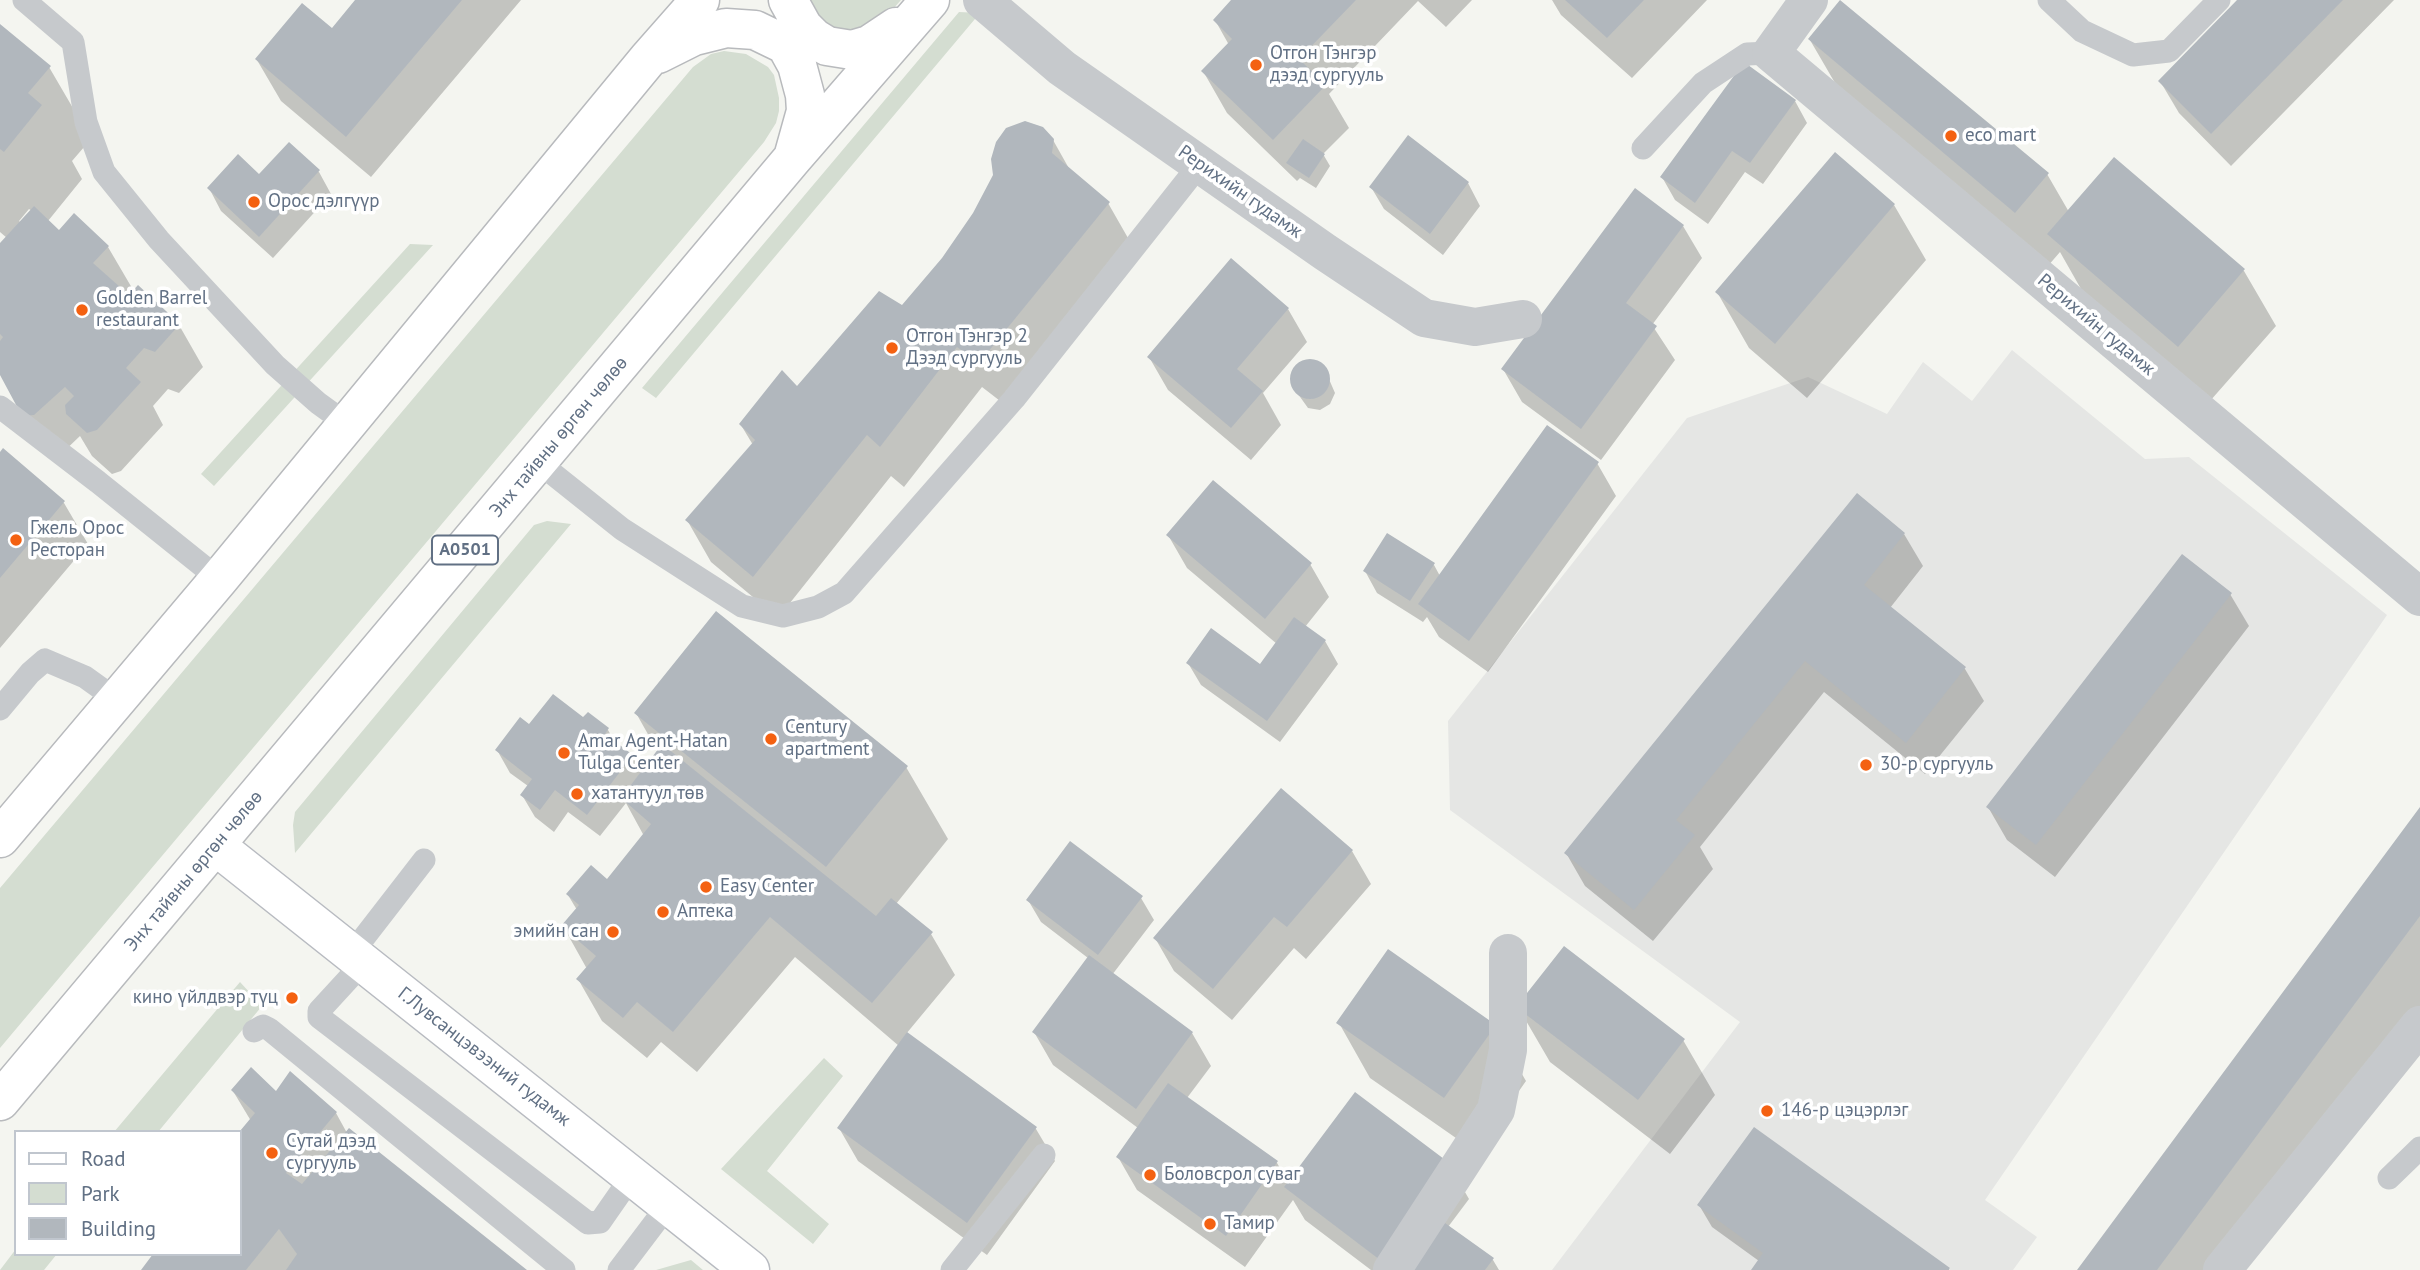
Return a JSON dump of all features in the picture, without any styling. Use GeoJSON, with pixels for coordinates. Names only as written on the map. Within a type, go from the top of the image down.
{"type":"FeatureCollection","features":[{"type":"Feature","properties":{"kind":"main road"},"geometry":{"type":"LineString","coordinates":[[0,838],[700,0]]}},
{"type":"Feature","properties":{"kind":"main road"},"geometry":{"type":"LineString","coordinates":[[788,0],[803,27],[814,38],[827,46],[852,50],[869,45],[927,4]]}},
{"type":"Feature","properties":{"kind":"main road","name":"Энх тайвны өргөн чөлөө"},"geometry":{"type":"LineString","coordinates":[[0,1101],[792,159],[927,4]]}},
{"type":"Feature","properties":{"kind":"main road"},"geometry":{"type":"LineString","coordinates":[[648,59],[694,36],[726,28],[755,30],[786,46],[797,65],[806,111],[792,159]]}},
{"type":"Feature","properties":{"kind":"main road","name":"Г.Лувсанцэвээний гудамж"},"geometry":{"type":"LineString","coordinates":[[216,846],[750,1270]]}},
{"type":"Feature","properties":{"kind":"street","name":"Рерихийн гудамж"},"geometry":{"type":"LineString","coordinates":[[982,0],[1062,68],[1424,318],[1475,327],[1522,319]]}},
{"type":"Feature","properties":{"kind":"street"},"geometry":{"type":"LineString","coordinates":[[1771,54],[1810,0]]}},
{"type":"Feature","properties":{"kind":"street","name":"Рерихийн гудамж"},"geometry":{"type":"LineString","coordinates":[[1771,54],[2420,597]]}},
{"type":"Feature","properties":{"kind":"street"},"geometry":{"type":"LineString","coordinates":[[1392,1270],[1496,1110],[1508,1050],[1508,953]]}},
{"type":"Feature","properties":{"kind":"street"},"geometry":{"type":"LineString","coordinates":[[2222,1270],[2420,1025]]}},
{"type":"Feature","properties":{"kind":"lane"},"geometry":{"type":"LineString","coordinates":[[24,0],[73,42],[86,122],[104,172],[159,240],[275,365],[318,403],[347,424]]}},
{"type":"Feature","properties":{"kind":"lane"},"geometry":{"type":"LineString","coordinates":[[2049,0],[2082,31],[2133,55],[2169,51],[2219,0]]}},
{"type":"Feature","properties":{"kind":"lane"},"geometry":{"type":"LineString","coordinates":[[1643,148],[1703,83],[1747,54],[1771,54]]}},
{"type":"Feature","properties":{"kind":"lane"},"geometry":{"type":"LineString","coordinates":[[538,462],[622,529],[743,606],[783,615],[818,607],[844,593],[1014,399],[1200,164]]}},
{"type":"Feature","properties":{"kind":"lane"},"geometry":{"type":"LineString","coordinates":[[0,407],[219,579]]}},
{"type":"Feature","properties":{"kind":"lane"},"geometry":{"type":"LineString","coordinates":[[0,709],[30,673],[45,660],[85,677],[117,700]]}},
{"type":"Feature","properties":{"kind":"lane"},"geometry":{"type":"LineString","coordinates":[[424,860],[319,1011],[319,1017],[588,1223],[600,1222],[632,1176]]}},
{"type":"Feature","properties":{"kind":"lane"},"geometry":{"type":"LineString","coordinates":[[254,1031],[263,1026],[269,1029],[564,1270]]}},
{"type":"Feature","properties":{"kind":"lane"},"geometry":{"type":"LineString","coordinates":[[2389,1178],[2420,1148]]}},
{"type":"Feature","properties":{"kind":"lane"},"geometry":{"type":"LineString","coordinates":[[951,1270],[1044,1155]]}},
{"type":"Feature","properties":{"kind":"lane"},"geometry":{"type":"LineString","coordinates":[[619,1270],[669,1204]]}},
{"type":"Feature","properties":{"kind":"shaded area","name":"30-р сургууль"},"geometry":{"type":"Polygon","coordinates":[[[2012,350],[2145,459],[2189,457],[2387,615],[1985,1200],[2037,1237],[2013,1270],[1552,1270],[1740,1022],[1450,810],[1448,721],[1687,418],[1808,377],[1887,414],[1923,362],[1972,401],[2012,350]]]}},
{"type":"Feature","properties":{"kind":"green space"},"geometry":{"type":"Polygon","coordinates":[[[808,0],[901,0],[893,9],[853,34],[816,24],[808,0]]]}},
{"type":"Feature","properties":{"kind":"green space"},"geometry":{"type":"Polygon","coordinates":[[[959,12],[980,13],[656,398],[642,388],[959,12]]]}},
{"type":"Feature","properties":{"kind":"green space"},"geometry":{"type":"Polygon","coordinates":[[[724,51],[746,54],[768,67],[774,75],[779,111],[776,123],[764,142],[0,1048],[0,888],[693,67],[711,54],[724,51]]]}},
{"type":"Feature","properties":{"kind":"green space"},"geometry":{"type":"Polygon","coordinates":[[[410,244],[433,245],[214,486],[201,474],[410,244]]]}},
{"type":"Feature","properties":{"kind":"green space"},"geometry":{"type":"Polygon","coordinates":[[[547,521],[571,524],[295,853],[295,812],[534,525],[547,521]]]}},
{"type":"Feature","properties":{"kind":"green space"},"geometry":{"type":"Polygon","coordinates":[[[240,982],[262,1006],[160,1130],[116,1130],[240,982]]]}},
{"type":"Feature","properties":{"kind":"green space"},"geometry":{"type":"Polygon","coordinates":[[[824,1058],[843,1076],[767,1171],[829,1224],[813,1244],[721,1169],[824,1058]]]}},
{"type":"Feature","properties":{"kind":"green space"},"geometry":{"type":"Polygon","coordinates":[[[14,1252],[14,1256],[55,1256],[44,1270],[0,1270],[14,1252]]]}},
{"type":"Feature","properties":{"kind":"green space"},"geometry":{"type":"Polygon","coordinates":[[[691,1260],[703,1270],[656,1270],[691,1260]]]}},
{"type":"Feature","properties":{"kind":"building"},"geometry":{"type":"Polygon","coordinates":[[[355,0],[462,0],[346,137],[255,59],[302,3],[332,28],[355,0]]]}},
{"type":"Feature","properties":{"kind":"building","name":"Отгон Тэнгэр дээд сургууль"},"geometry":{"type":"Polygon","coordinates":[[[1231,0],[1356,0],[1299,59],[1326,85],[1273,140],[1201,71],[1232,39],[1213,20],[1231,0]]]}},
{"type":"Feature","properties":{"kind":"building"},"geometry":{"type":"Polygon","coordinates":[[[1565,0],[1644,0],[1607,38],[1565,0]]]}},
{"type":"Feature","properties":{"kind":"building"},"geometry":{"type":"Polygon","coordinates":[[[1840,0],[2049,173],[2015,213],[1808,39],[1840,0]]]}},
{"type":"Feature","properties":{"kind":"building"},"geometry":{"type":"Polygon","coordinates":[[[2237,0],[2343,0],[2211,134],[2158,81],[2237,0]]]}},
{"type":"Feature","properties":{"kind":"building"},"geometry":{"type":"Polygon","coordinates":[[[0,24],[51,66],[28,93],[42,105],[4,152],[0,149],[0,24]]]}},
{"type":"Feature","properties":{"kind":"building"},"geometry":{"type":"Polygon","coordinates":[[[1744,62],[1796,100],[1750,163],[1732,151],[1695,203],[1660,177],[1744,62]]]}},
{"type":"Feature","properties":{"kind":"building","name":"Отгон Тэнгэр 2 Дээд сургууль"},"geometry":{"type":"Polygon","coordinates":[[[1025,121],[1043,127],[1054,139],[1052,153],[1110,202],[979,363],[957,347],[880,447],[867,435],[753,577],[685,520],[755,440],[739,424],[782,370],[797,386],[879,291],[902,305],[942,258],[973,213],[993,175],[991,159],[996,142],[1006,128],[1025,121]]]}},
{"type":"Feature","properties":{"kind":"building"},"geometry":{"type":"Polygon","coordinates":[[[1408,135],[1469,182],[1430,234],[1369,187],[1408,135]]]}},
{"type":"Feature","properties":{"kind":"building"},"geometry":{"type":"Polygon","coordinates":[[[1303,139],[1325,154],[1309,178],[1286,163],[1303,139]]]}},
{"type":"Feature","properties":{"kind":"building"},"geometry":{"type":"Polygon","coordinates":[[[289,142],[320,170],[259,237],[207,188],[238,154],[259,174],[289,142]]]}},
{"type":"Feature","properties":{"kind":"building"},"geometry":{"type":"Polygon","coordinates":[[[1835,152],[1895,204],[1775,344],[1715,292],[1835,152]]]}},
{"type":"Feature","properties":{"kind":"building"},"geometry":{"type":"Polygon","coordinates":[[[2114,157],[2245,269],[2178,347],[2047,234],[2114,157]]]}},
{"type":"Feature","properties":{"kind":"building"},"geometry":{"type":"Polygon","coordinates":[[[1635,188],[1684,225],[1626,303],[1657,326],[1581,429],[1501,369],[1635,188]]]}},
{"type":"Feature","properties":{"kind":"building","name":"Golden Barrel restaurant"},"geometry":{"type":"Polygon","coordinates":[[[34,206],[59,230],[74,213],[109,246],[93,263],[129,295],[138,285],[180,324],[155,352],[144,348],[126,368],[141,382],[97,430],[87,433],[66,414],[65,405],[74,396],[65,387],[34,415],[22,416],[0,375],[0,341],[3,337],[0,334],[0,243],[34,206]]]}},
{"type":"Feature","properties":{"kind":"building"},"geometry":{"type":"Polygon","coordinates":[[[1231,258],[1289,308],[1237,369],[1263,391],[1231,428],[1147,357],[1231,258]]]}},
{"type":"Feature","properties":{"kind":"building"},"geometry":{"type":"Polygon","coordinates":[[[1310,359],[1324,365],[1330,379],[1324,393],[1310,399],[1296,393],[1290,379],[1296,365],[1310,359]]]}},
{"type":"Feature","properties":{"kind":"building"},"geometry":{"type":"Polygon","coordinates":[[[1547,425],[1599,462],[1469,641],[1418,604],[1547,425]]]}},
{"type":"Feature","properties":{"kind":"building","name":"Гжель Орос Ресторан"},"geometry":{"type":"Polygon","coordinates":[[[3,448],[65,501],[0,578],[0,452],[3,448]]]}},
{"type":"Feature","properties":{"kind":"building"},"geometry":{"type":"Polygon","coordinates":[[[1213,480],[1312,563],[1265,619],[1166,535],[1213,480]]]}},
{"type":"Feature","properties":{"kind":"building"},"geometry":{"type":"Polygon","coordinates":[[[1857,493],[1905,533],[1864,585],[1966,667],[1906,743],[1805,661],[1676,820],[1695,835],[1634,910],[1564,853],[1857,493]]]}},
{"type":"Feature","properties":{"kind":"building"},"geometry":{"type":"Polygon","coordinates":[[[1387,533],[1435,563],[1410,601],[1363,571],[1387,533]]]}},
{"type":"Feature","properties":{"kind":"building"},"geometry":{"type":"Polygon","coordinates":[[[2182,554],[2232,593],[2036,845],[1986,807],[2182,554]]]}},
{"type":"Feature","properties":{"kind":"building","name":"Century apartment"},"geometry":{"type":"Polygon","coordinates":[[[716,611],[908,766],[826,867],[634,713],[716,611]]]}},
{"type":"Feature","properties":{"kind":"building"},"geometry":{"type":"Polygon","coordinates":[[[1294,617],[1326,640],[1267,721],[1186,663],[1211,628],[1260,664],[1294,617]]]}},
{"type":"Feature","properties":{"kind":"building","name":"Amar Agent-Hatan Tulga Center"},"geometry":{"type":"Polygon","coordinates":[[[553,694],[583,717],[588,712],[609,728],[605,734],[633,755],[587,815],[555,790],[540,810],[520,795],[532,779],[495,750],[520,717],[529,724],[553,694]]]}},
{"type":"Feature","properties":{"kind":"building","name":"Easy Center"},"geometry":{"type":"Polygon","coordinates":[[[662,744],[876,916],[891,898],[933,932],[872,1003],[770,917],[673,1032],[637,1002],[623,1018],[576,979],[596,956],[561,926],[579,905],[566,894],[591,865],[607,879],[651,824],[621,798],[662,744]]]}},
{"type":"Feature","properties":{"kind":"building"},"geometry":{"type":"Polygon","coordinates":[[[1281,788],[1353,850],[1287,927],[1274,917],[1213,989],[1153,938],[1281,788]]]}},
{"type":"Feature","properties":{"kind":"building"},"geometry":{"type":"Polygon","coordinates":[[[2420,807],[2420,916],[2157,1270],[2077,1270],[2420,807]]]}},
{"type":"Feature","properties":{"kind":"building"},"geometry":{"type":"Polygon","coordinates":[[[1070,841],[1143,896],[1098,955],[1026,900],[1070,841]]]}},
{"type":"Feature","properties":{"kind":"building"},"geometry":{"type":"Polygon","coordinates":[[[1564,946],[1685,1039],[1638,1100],[1516,1007],[1564,946]]]}},
{"type":"Feature","properties":{"kind":"building"},"geometry":{"type":"Polygon","coordinates":[[[1388,949],[1496,1025],[1444,1098],[1336,1023],[1388,949]]]}},
{"type":"Feature","properties":{"kind":"building"},"geometry":{"type":"Polygon","coordinates":[[[1089,955],[1193,1032],[1136,1109],[1032,1032],[1089,955]]]}},
{"type":"Feature","properties":{"kind":"building"},"geometry":{"type":"Polygon","coordinates":[[[907,1032],[1037,1127],[967,1223],[837,1128],[907,1032]]]}},
{"type":"Feature","properties":{"kind":"building","name":"Сутай дээд сургууль"},"geometry":{"type":"Polygon","coordinates":[[[251,1067],[276,1091],[290,1071],[337,1112],[286,1173],[302,1184],[349,1128],[527,1270],[286,1270],[297,1254],[279,1229],[246,1270],[141,1270],[152,1256],[242,1256],[241,1130],[255,1113],[231,1090],[251,1067]]]}},
{"type":"Feature","properties":{"kind":"building"},"geometry":{"type":"Polygon","coordinates":[[[1168,1083],[1278,1161],[1226,1236],[1116,1157],[1168,1083]]]}},
{"type":"Feature","properties":{"kind":"building"},"geometry":{"type":"Polygon","coordinates":[[[1355,1092],[1452,1165],[1380,1260],[1284,1187],[1355,1092]]]}},
{"type":"Feature","properties":{"kind":"building"},"geometry":{"type":"Polygon","coordinates":[[[1754,1127],[1950,1268],[1751,1270],[1763,1253],[1697,1205],[1754,1127]]]}},
{"type":"Feature","properties":{"kind":"building"},"geometry":{"type":"Polygon","coordinates":[[[1438,1218],[1494,1258],[1485,1270],[1401,1270],[1438,1218]]]}},
{"type":"Feature","properties":{"kind":"place","name":"Отгон Тэнгэр дээд сургууль"},"geometry":{"type":"Point","coordinates":[1256,65]}},
{"type":"Feature","properties":{"kind":"place","name":"eco mart"},"geometry":{"type":"Point","coordinates":[1951,136]}},
{"type":"Feature","properties":{"kind":"place","name":"Орос дэлгүүр"},"geometry":{"type":"Point","coordinates":[254,202]}},
{"type":"Feature","properties":{"kind":"place","name":"Golden Barrel restaurant"},"geometry":{"type":"Point","coordinates":[82,310]}},
{"type":"Feature","properties":{"kind":"place","name":"Отгон Тэнгэр 2 Дээд сургууль"},"geometry":{"type":"Point","coordinates":[892,348]}},
{"type":"Feature","properties":{"kind":"place","name":"Гжель Орос Ресторан"},"geometry":{"type":"Point","coordinates":[16,540]}},
{"type":"Feature","properties":{"kind":"place","name":"Century apartment"},"geometry":{"type":"Point","coordinates":[771,739]}},
{"type":"Feature","properties":{"kind":"place","name":"Amar Agent-Hatan Tulga Center"},"geometry":{"type":"Point","coordinates":[564,753]}},
{"type":"Feature","properties":{"kind":"place","name":"30-р сургууль"},"geometry":{"type":"Point","coordinates":[1866,765]}},
{"type":"Feature","properties":{"kind":"place","name":"хатантуул төв"},"geometry":{"type":"Point","coordinates":[577,794]}},
{"type":"Feature","properties":{"kind":"place","name":"Easy Center"},"geometry":{"type":"Point","coordinates":[706,887]}},
{"type":"Feature","properties":{"kind":"place","name":"Аптека"},"geometry":{"type":"Point","coordinates":[663,912]}},
{"type":"Feature","properties":{"kind":"place","name":"эмийн сан"},"geometry":{"type":"Point","coordinates":[613,932]}},
{"type":"Feature","properties":{"kind":"place","name":"кино үйлдвэр түц"},"geometry":{"type":"Point","coordinates":[292,998]}},
{"type":"Feature","properties":{"kind":"place","name":"146-р цэцэрлэг"},"geometry":{"type":"Point","coordinates":[1767,1111]}},
{"type":"Feature","properties":{"kind":"place","name":"Сутай дээд сургууль"},"geometry":{"type":"Point","coordinates":[272,1153]}},
{"type":"Feature","properties":{"kind":"place","name":"Боловсрол суваг"},"geometry":{"type":"Point","coordinates":[1150,1175]}},
{"type":"Feature","properties":{"kind":"place","name":"Тамир"},"geometry":{"type":"Point","coordinates":[1210,1224]}}]}
